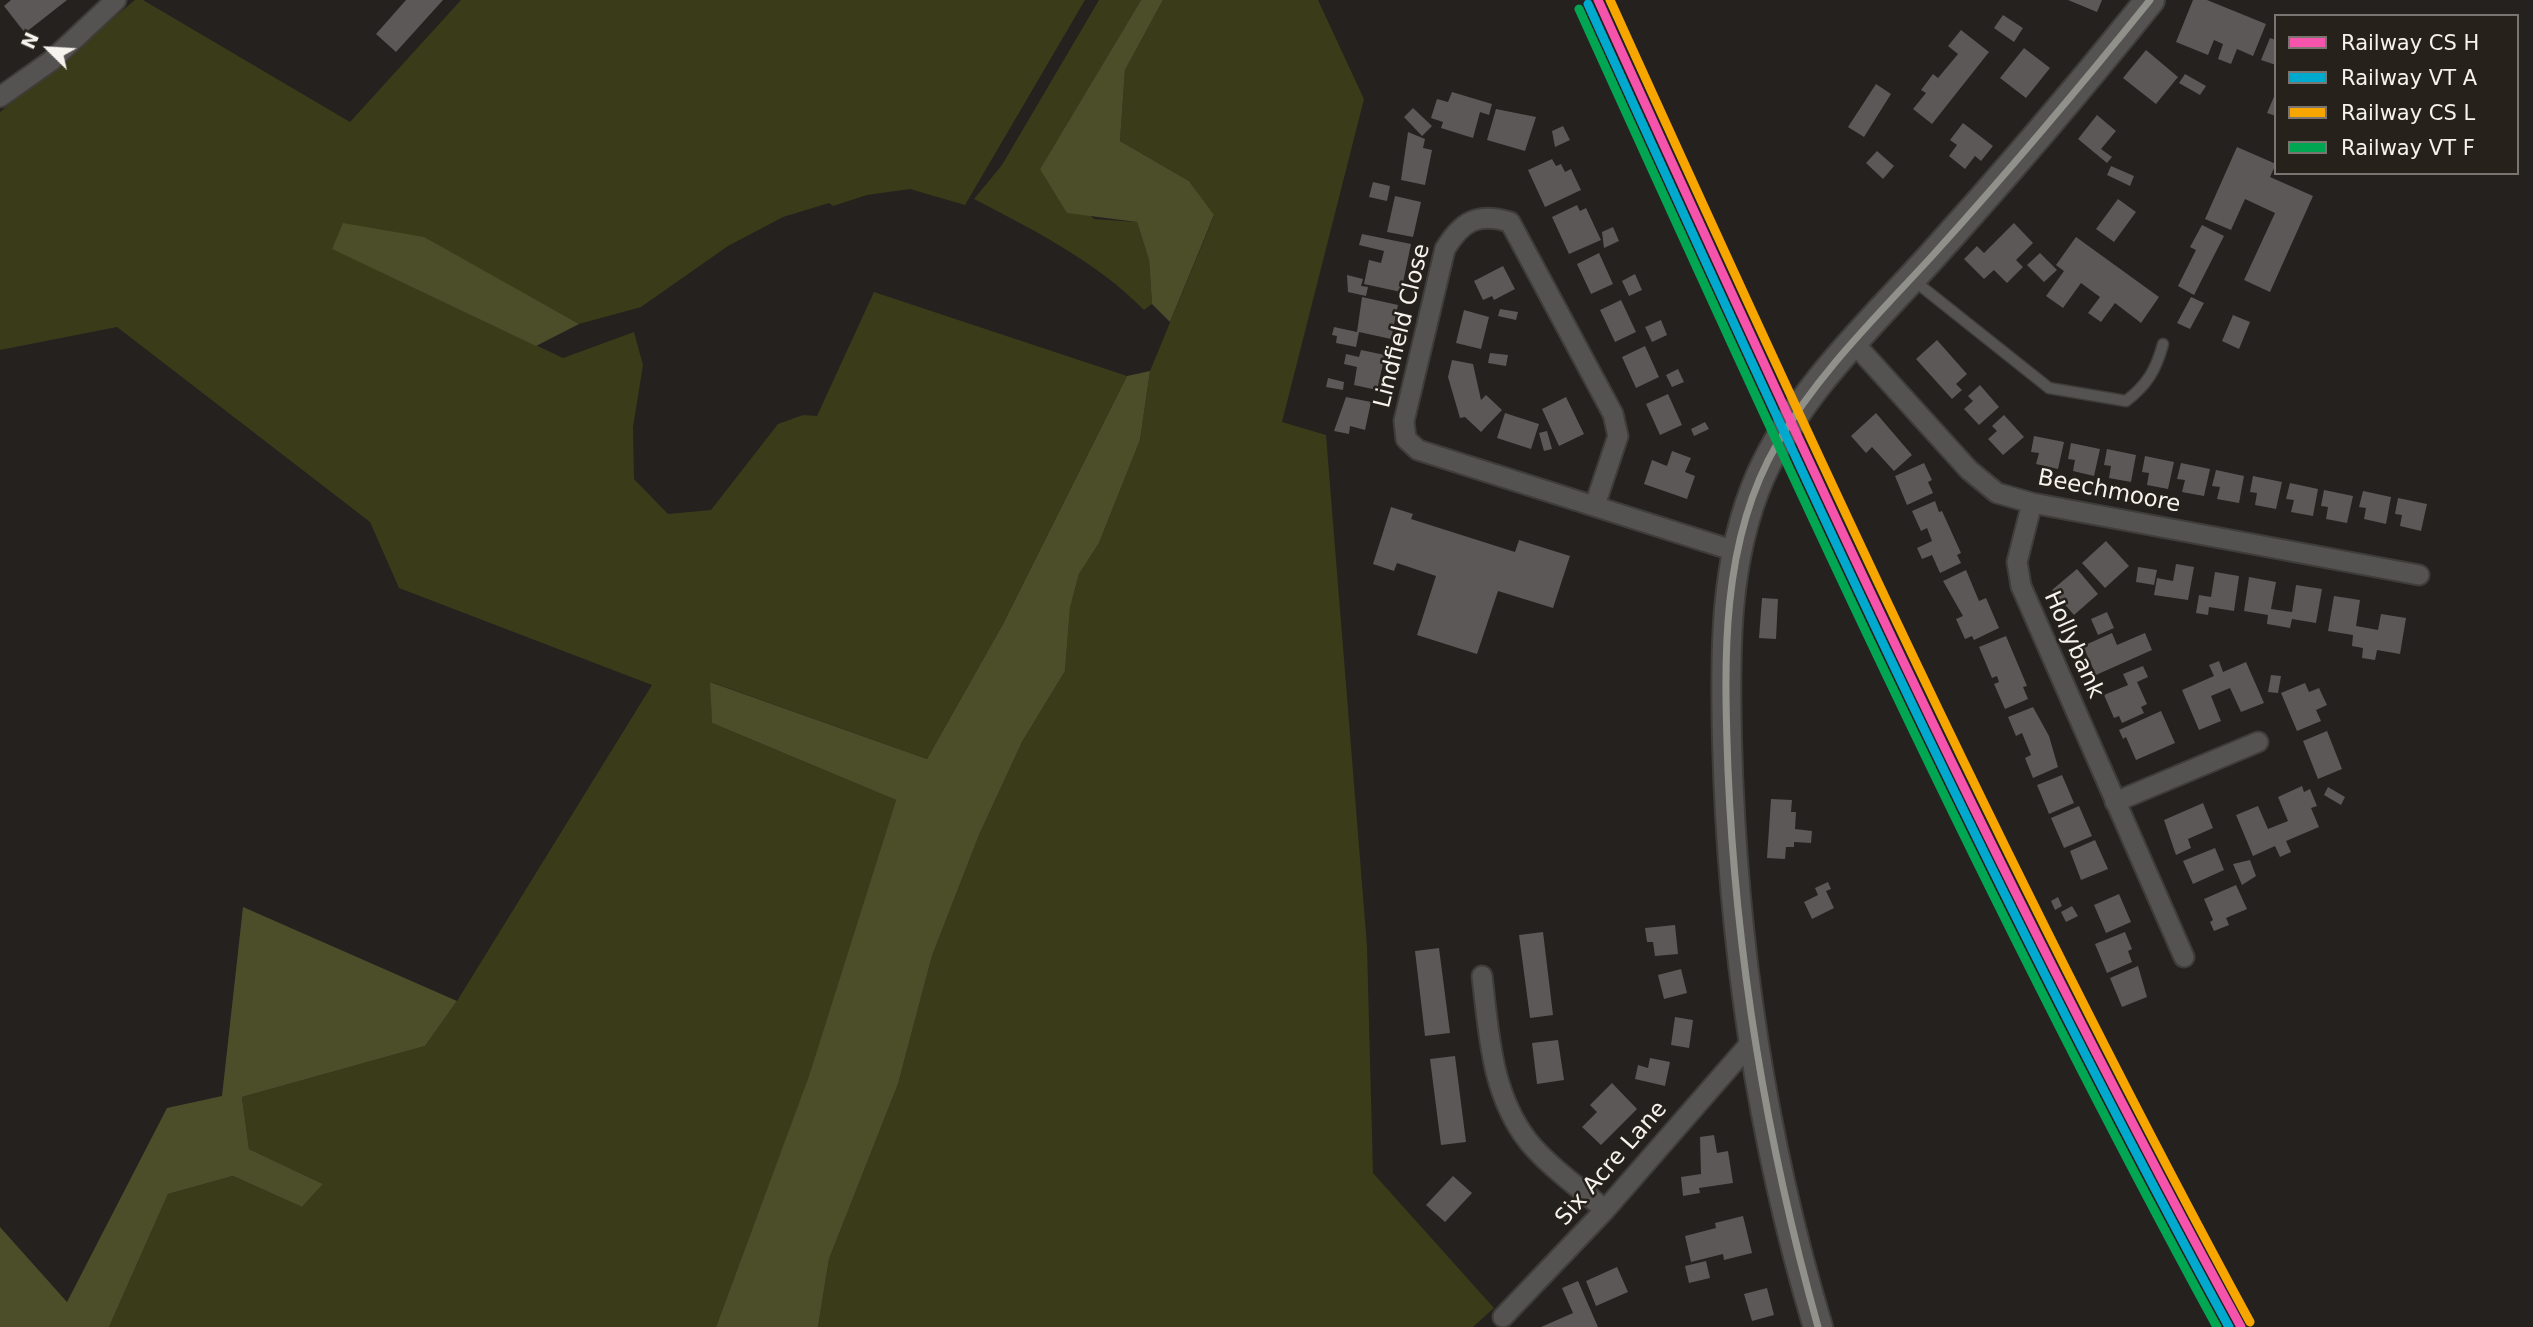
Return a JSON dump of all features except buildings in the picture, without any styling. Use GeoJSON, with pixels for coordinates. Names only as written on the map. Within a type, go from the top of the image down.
{"type":"FeatureCollection","features":[{"type":"Feature","properties":{"kind":"street"},"geometry":{"type":"LineString","coordinates":[[0,97],[51,61],[116,0]]}},
{"type":"Feature","properties":{"kind":"street"},"geometry":{"type":"LineString","coordinates":[[1818,1327],[1796,1254],[1770,1146],[1754,1039],[1729,799],[1726,684],[1735,551],[1761,476],[1805,401],[1853,342],[2042,133],[2150,0]]}},
{"type":"Feature","properties":{"kind":"street","name":"Lindfield Close"},"geometry":{"type":"LineString","coordinates":[[1595,505],[1618,436],[1613,414],[1510,222],[1494,217],[1474,217],[1456,230],[1445,249],[1404,421],[1406,439],[1418,450],[1735,551]]}},
{"type":"Feature","properties":{"kind":"street","name":"Beechmoore"},"geometry":{"type":"LineString","coordinates":[[1853,342],[1969,470],[1997,493],[2032,503],[2419,575]]}},
{"type":"Feature","properties":{"kind":"street","name":"Hollybank"},"geometry":{"type":"LineString","coordinates":[[2032,503],[2017,562],[2021,586],[2183,957]]}},
{"type":"Feature","properties":{"kind":"street"},"geometry":{"type":"LineString","coordinates":[[2115,802],[2258,742]]}},
{"type":"Feature","properties":{"kind":"street"},"geometry":{"type":"LineString","coordinates":[[1482,976],[1493,1072],[1509,1109],[1529,1142],[1605,1210]]}},
{"type":"Feature","properties":{"kind":"street","name":"Six Acre Lane"},"geometry":{"type":"LineString","coordinates":[[1503,1317],[1605,1210],[1754,1039]]}},
{"type":"Feature","properties":{"kind":"lane"},"geometry":{"type":"LineString","coordinates":[[1912,279],[2049,388],[2126,401],[2142,388],[2156,370],[2164,344]]}},
{"type":"Feature","properties":{"kind":"shaded area"},"geometry":{"type":"Polygon","coordinates":[[[135,0],[143,0],[350,122],[461,0],[1085,0],[965,205],[910,189],[867,195],[833,206],[829,203],[783,217],[728,246],[641,307],[579,324],[416,236],[333,249],[563,358],[634,332],[643,365],[633,427],[634,479],[668,514],[711,510],[778,424],[803,415],[817,416],[874,292],[1127,376],[1003,624],[927,759],[711,682],[712,723],[896,800],[809,1077],[716,1327],[109,1327],[168,1194],[233,1176],[302,1207],[323,1184],[249,1149],[242,1097],[425,1046],[457,1001],[652,685],[399,588],[370,522],[117,327],[0,350],[0,112],[135,0]]]}},
{"type":"Feature","properties":{"kind":"shaded area"},"geometry":{"type":"Polygon","coordinates":[[[1099,0],[1141,0],[1040,169],[1094,219],[1137,222],[1149,260],[1152,304],[1144,310],[1085,262],[1042,235],[974,199],[1002,165],[1099,0]]]}},
{"type":"Feature","properties":{"kind":"shaded area"},"geometry":{"type":"Polygon","coordinates":[[[1163,0],[1318,0],[1364,99],[1282,422],[1326,435],[1367,946],[1373,1173],[1494,1308],[1473,1327],[818,1327],[829,1259],[898,1084],[932,956],[979,835],[1022,742],[1065,671],[1070,608],[1079,574],[1099,543],[1140,440],[1150,371],[1214,216],[1189,181],[1120,141],[1125,70],[1163,0]]]}},
{"type":"Feature","properties":{"kind":"green space"},"geometry":{"type":"Polygon","coordinates":[[[1141,0],[1163,0],[1125,70],[1120,141],[1189,181],[1214,215],[1170,322],[1152,304],[1149,260],[1137,222],[1067,213],[1040,169],[1141,0]]]}},
{"type":"Feature","properties":{"kind":"green space"},"geometry":{"type":"Polygon","coordinates":[[[343,223],[424,237],[579,324],[536,346],[332,249],[343,223]]]}},
{"type":"Feature","properties":{"kind":"green space"},"geometry":{"type":"Polygon","coordinates":[[[1150,371],[1140,440],[1099,543],[1079,574],[1070,608],[1065,671],[1022,742],[979,835],[932,956],[898,1084],[829,1259],[818,1327],[716,1327],[809,1076],[896,800],[712,723],[710,682],[927,759],[1003,624],[1127,376],[1150,371]]]}},
{"type":"Feature","properties":{"kind":"green space"},"geometry":{"type":"Polygon","coordinates":[[[243,907],[457,1001],[425,1046],[242,1097],[249,1149],[323,1184],[302,1207],[233,1176],[168,1194],[109,1327],[0,1327],[0,1227],[67,1302],[167,1108],[222,1096],[243,907]]]}},
{"type":"Feature","properties":{"kind":"transit line"},"geometry":{"type":"LineString","coordinates":[[1598,0],[1907,670],[2070,1000],[2241,1327]]}},
{"type":"Feature","properties":{"kind":"transit line"},"geometry":{"type":"LineString","coordinates":[[1610,0],[1918,667],[2080,996],[2250,1322]]}},
{"type":"Feature","properties":{"kind":"transit line"},"geometry":{"type":"LineString","coordinates":[[1818,1327],[1769,1120],[1738,911],[1728,770],[1726,687],[1730,603],[1735,561],[1745,521],[1758,482],[1777,444],[1811,393],[1850,345],[2016,161],[2150,0]]}},
{"type":"Feature","properties":{"kind":"transit line"},"geometry":{"type":"LineString","coordinates":[[1588,4],[1896,672],[2058,1001],[2229,1327]]}},
{"type":"Feature","properties":{"kind":"transit line"},"geometry":{"type":"LineString","coordinates":[[1579,9],[1886,674],[2047,1003],[2217,1327]]}}]}
